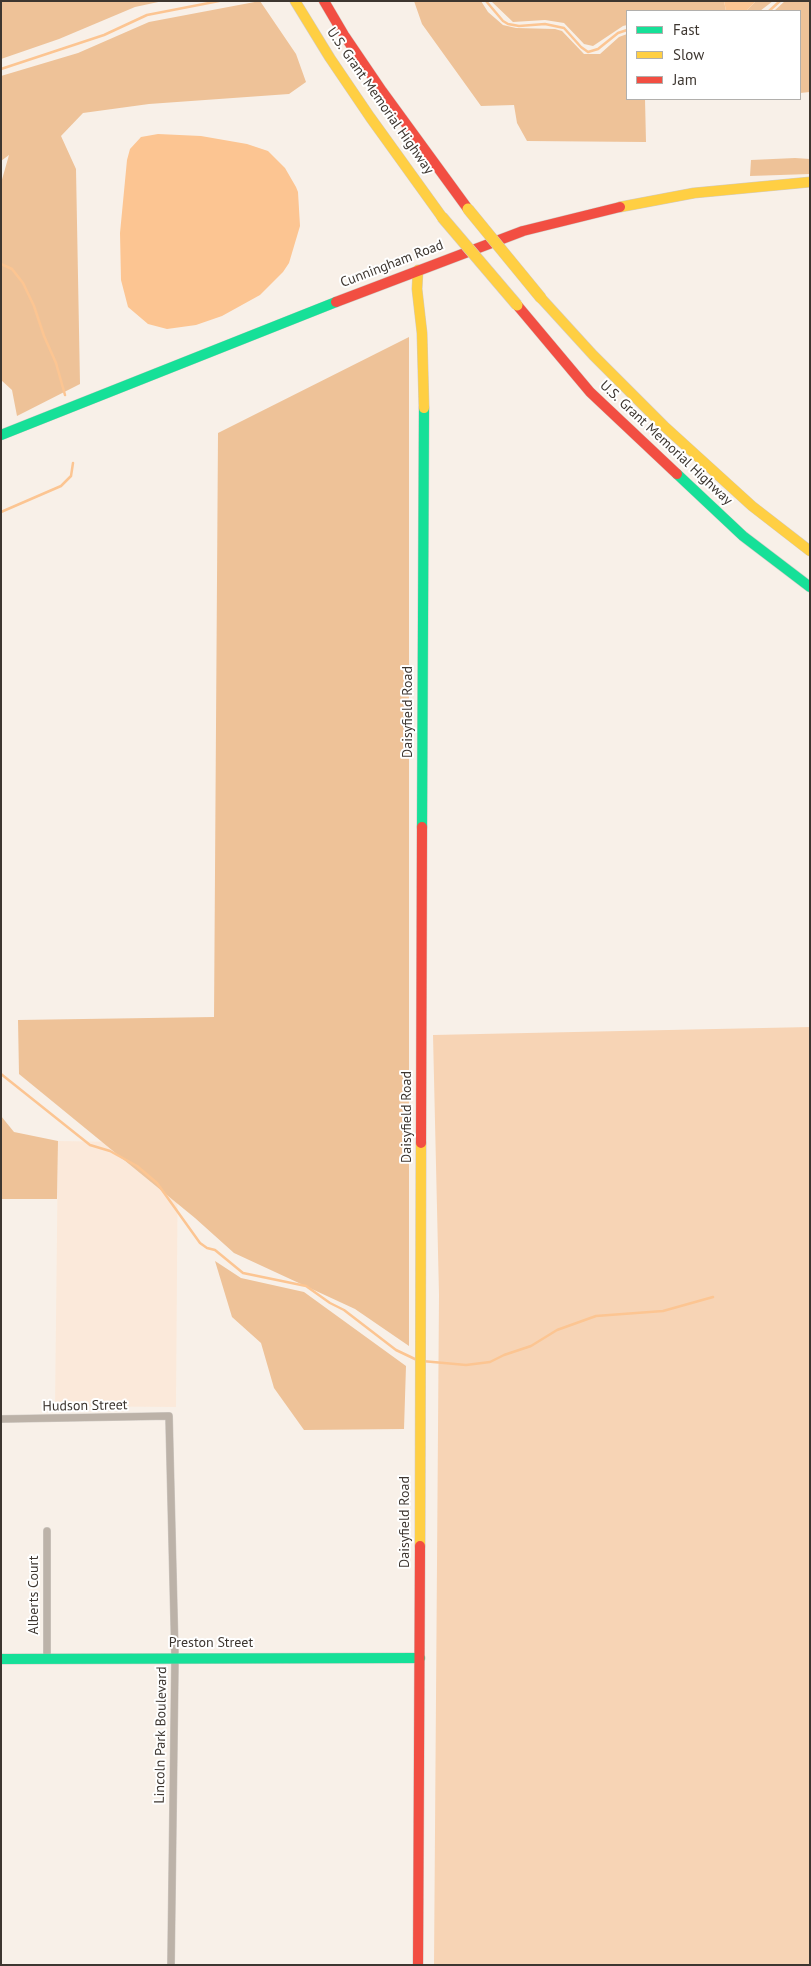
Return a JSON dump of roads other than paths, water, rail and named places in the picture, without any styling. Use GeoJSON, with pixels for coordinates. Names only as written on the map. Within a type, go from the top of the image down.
{"type":"FeatureCollection","features":[{"type":"Feature","properties":{"kind":"main road","name":"U.S. Grant Memorial Highway"},"geometry":{"type":"LineString","coordinates":[[295,1],[330,58],[370,117],[442,217],[590,392],[743,536],[810,587]]}},
{"type":"Feature","properties":{"kind":"main road","name":"U.S. Grant Memorial Highway"},"geometry":{"type":"LineString","coordinates":[[324,1],[344,35],[382,91],[468,209],[541,298],[593,355],[664,426],[752,506],[810,551]]}},
{"type":"Feature","properties":{"kind":"main road","name":"Cunningham Road"},"geometry":{"type":"LineString","coordinates":[[1,435],[418,270],[523,232],[608,209],[694,193],[810,182]]}},
{"type":"Feature","properties":{"kind":"main road","name":"Daisyfield Road"},"geometry":{"type":"LineString","coordinates":[[418,270],[417,288],[422,333],[424,421],[418,1965]]}},
{"type":"Feature","properties":{"kind":"main road","name":"Preston Street"},"geometry":{"type":"LineString","coordinates":[[1,1659],[175,1657],[420,1658]]}},
{"type":"Feature","properties":{"kind":"street","name":"Hudson Street"},"geometry":{"type":"LineString","coordinates":[[1,1419],[169,1416]]}},
{"type":"Feature","properties":{"kind":"street","name":"Lincoln Park Boulevard"},"geometry":{"type":"LineString","coordinates":[[169,1416],[175,1657],[171,1965]]}},
{"type":"Feature","properties":{"kind":"street","name":"Alberts Court"},"geometry":{"type":"LineString","coordinates":[[47,1531],[47,1659]]}},
{"type":"Feature","properties":{"kind":"waterway"},"geometry":{"type":"LineString","coordinates":[[1,69],[104,35],[147,15],[219,1]]}},
{"type":"Feature","properties":{"kind":"waterway"},"geometry":{"type":"LineString","coordinates":[[486,1],[503,21],[508,24],[519,26],[545,24],[564,28],[588,52],[598,49],[618,33],[626,30]]}},
{"type":"Feature","properties":{"kind":"waterway"},"geometry":{"type":"LineString","coordinates":[[770,10],[780,1]]}},
{"type":"Feature","properties":{"kind":"waterway"},"geometry":{"type":"LineString","coordinates":[[1,264],[12,269],[23,283],[56,363],[65,395]]}},
{"type":"Feature","properties":{"kind":"waterway"},"geometry":{"type":"LineString","coordinates":[[1,512],[61,486],[71,476],[73,463]]}},
{"type":"Feature","properties":{"kind":"waterway"},"geometry":{"type":"LineString","coordinates":[[1,1074],[90,1145],[110,1151],[137,1166],[157,1183],[200,1243],[207,1248],[215,1250],[243,1273],[306,1286],[330,1303],[344,1310],[396,1350],[417,1360]]}},
{"type":"Feature","properties":{"kind":"waterway"},"geometry":{"type":"LineString","coordinates":[[422,1361],[466,1365],[490,1362],[531,1346],[557,1330],[596,1316],[663,1311],[713,1297]]}}]}
